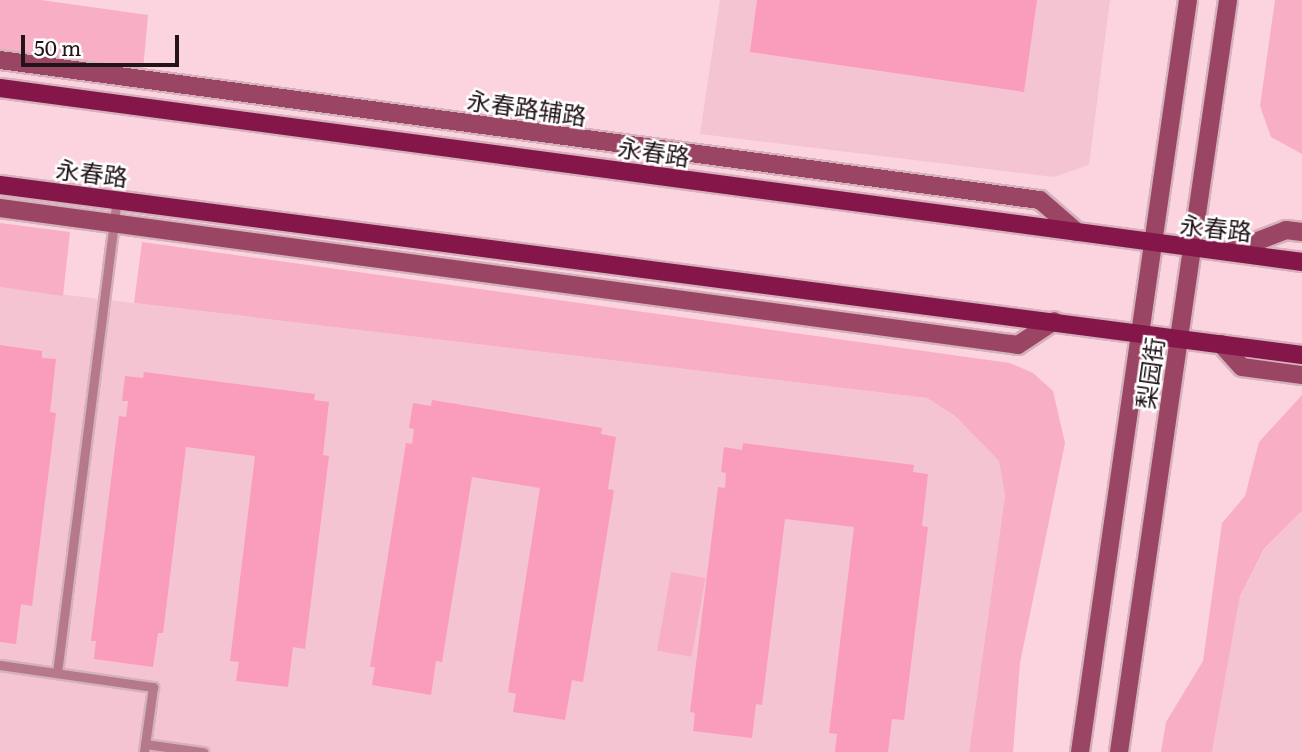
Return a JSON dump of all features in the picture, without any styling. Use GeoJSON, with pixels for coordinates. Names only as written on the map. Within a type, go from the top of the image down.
{"type":"FeatureCollection","features":[{"type":"Feature","properties":{"kind":"main road","name":"永春路"},"geometry":{"type":"LineString","coordinates":[[0,88],[1302,262]]}},
{"type":"Feature","properties":{"kind":"main road","name":"永春路"},"geometry":{"type":"LineString","coordinates":[[0,185],[1140,331],[1302,355]]}},
{"type":"Feature","properties":{"kind":"street","name":"梨园街"},"geometry":{"type":"LineString","coordinates":[[1080,752],[1188,0]]}},
{"type":"Feature","properties":{"kind":"street","name":"梨园街"},"geometry":{"type":"LineString","coordinates":[[1119,752],[1228,0]]}},
{"type":"Feature","properties":{"kind":"street","name":"永春路辅路"},"geometry":{"type":"LineString","coordinates":[[0,60],[1040,200],[1077,232]]}},
{"type":"Feature","properties":{"kind":"street"},"geometry":{"type":"LineString","coordinates":[[0,208],[1018,345],[1054,321]]}},
{"type":"Feature","properties":{"kind":"street"},"geometry":{"type":"LineString","coordinates":[[1229,252],[1286,230],[1302,232]]}},
{"type":"Feature","properties":{"kind":"street"},"geometry":{"type":"LineString","coordinates":[[1221,344],[1242,367],[1302,375]]}},
{"type":"Feature","properties":{"kind":"lane"},"geometry":{"type":"LineString","coordinates":[[57,673],[117,200]]}},
{"type":"Feature","properties":{"kind":"lane"},"geometry":{"type":"LineString","coordinates":[[0,665],[153,687],[144,748],[203,752]]}},
{"type":"Feature","properties":{"kind":"shaded area"},"geometry":{"type":"Polygon","coordinates":[[[0,0],[41,0],[148,15],[143,70],[0,51],[0,0]]]}},
{"type":"Feature","properties":{"kind":"shaded area"},"geometry":{"type":"Polygon","coordinates":[[[720,0],[1110,0],[1089,165],[1054,177],[700,134],[720,0]]]}},
{"type":"Feature","properties":{"kind":"shaded area"},"geometry":{"type":"Polygon","coordinates":[[[1275,0],[1302,0],[1302,154],[1271,137],[1260,106],[1275,0]]]}},
{"type":"Feature","properties":{"kind":"shaded area"},"geometry":{"type":"Polygon","coordinates":[[[0,223],[70,232],[63,296],[0,287],[0,223]]]}},
{"type":"Feature","properties":{"kind":"shaded area"},"geometry":{"type":"Polygon","coordinates":[[[142,242],[1010,363],[1033,373],[1053,391],[1065,443],[1020,663],[1013,752],[969,752],[1005,496],[999,461],[955,416],[927,398],[134,303],[142,242]]]}},
{"type":"Feature","properties":{"kind":"shaded area"},"geometry":{"type":"Polygon","coordinates":[[[0,287],[927,398],[955,416],[999,461],[1005,496],[969,752],[0,752],[0,287]]]}},
{"type":"Feature","properties":{"kind":"shaded area"},"geometry":{"type":"Polygon","coordinates":[[[1302,395],[1302,511],[1264,549],[1240,596],[1212,752],[1161,752],[1166,722],[1203,661],[1222,523],[1245,496],[1259,442],[1302,395]]]}},
{"type":"Feature","properties":{"kind":"shaded area"},"geometry":{"type":"Polygon","coordinates":[[[1302,511],[1302,752],[1212,752],[1240,596],[1264,550],[1302,511]]]}},
{"type":"Feature","properties":{"kind":"shaded area"},"geometry":{"type":"Polygon","coordinates":[[[671,572],[705,578],[692,657],[657,651],[671,572]]]}},
{"type":"Feature","properties":{"kind":"building"},"geometry":{"type":"Polygon","coordinates":[[[757,0],[1037,0],[1024,92],[750,52],[757,0]]]}},
{"type":"Feature","properties":{"kind":"building"},"geometry":{"type":"Polygon","coordinates":[[[0,345],[42,351],[42,358],[56,359],[50,412],[56,413],[32,606],[21,604],[16,644],[0,642],[0,345]]]}},
{"type":"Feature","properties":{"kind":"building"},"geometry":{"type":"Polygon","coordinates":[[[144,372],[315,394],[314,400],[329,402],[323,455],[329,456],[305,649],[293,647],[288,687],[236,681],[239,662],[230,661],[255,456],[186,447],[163,633],[158,633],[153,667],[94,659],[96,641],[91,641],[119,416],[126,417],[128,401],[122,401],[125,376],[143,378],[144,372]]]}},
{"type":"Feature","properties":{"kind":"building"},"geometry":{"type":"Polygon","coordinates":[[[432,400],[602,428],[601,434],[616,437],[608,489],[614,490],[583,682],[572,680],[565,720],[513,712],[516,694],[508,692],[540,488],[472,477],[442,662],[436,661],[431,695],[372,685],[375,667],[370,667],[406,443],[412,444],[414,429],[409,428],[413,403],[431,406],[432,400]]]}},
{"type":"Feature","properties":{"kind":"building"},"geometry":{"type":"Polygon","coordinates":[[[743,443],[914,465],[913,472],[928,474],[922,526],[928,527],[904,720],[892,719],[888,752],[835,752],[837,734],[829,733],[854,527],[785,519],[762,705],[756,704],[752,738],[693,731],[695,713],[690,712],[718,487],[725,488],[726,473],[721,472],[724,447],[742,450],[743,443]]]}}]}
